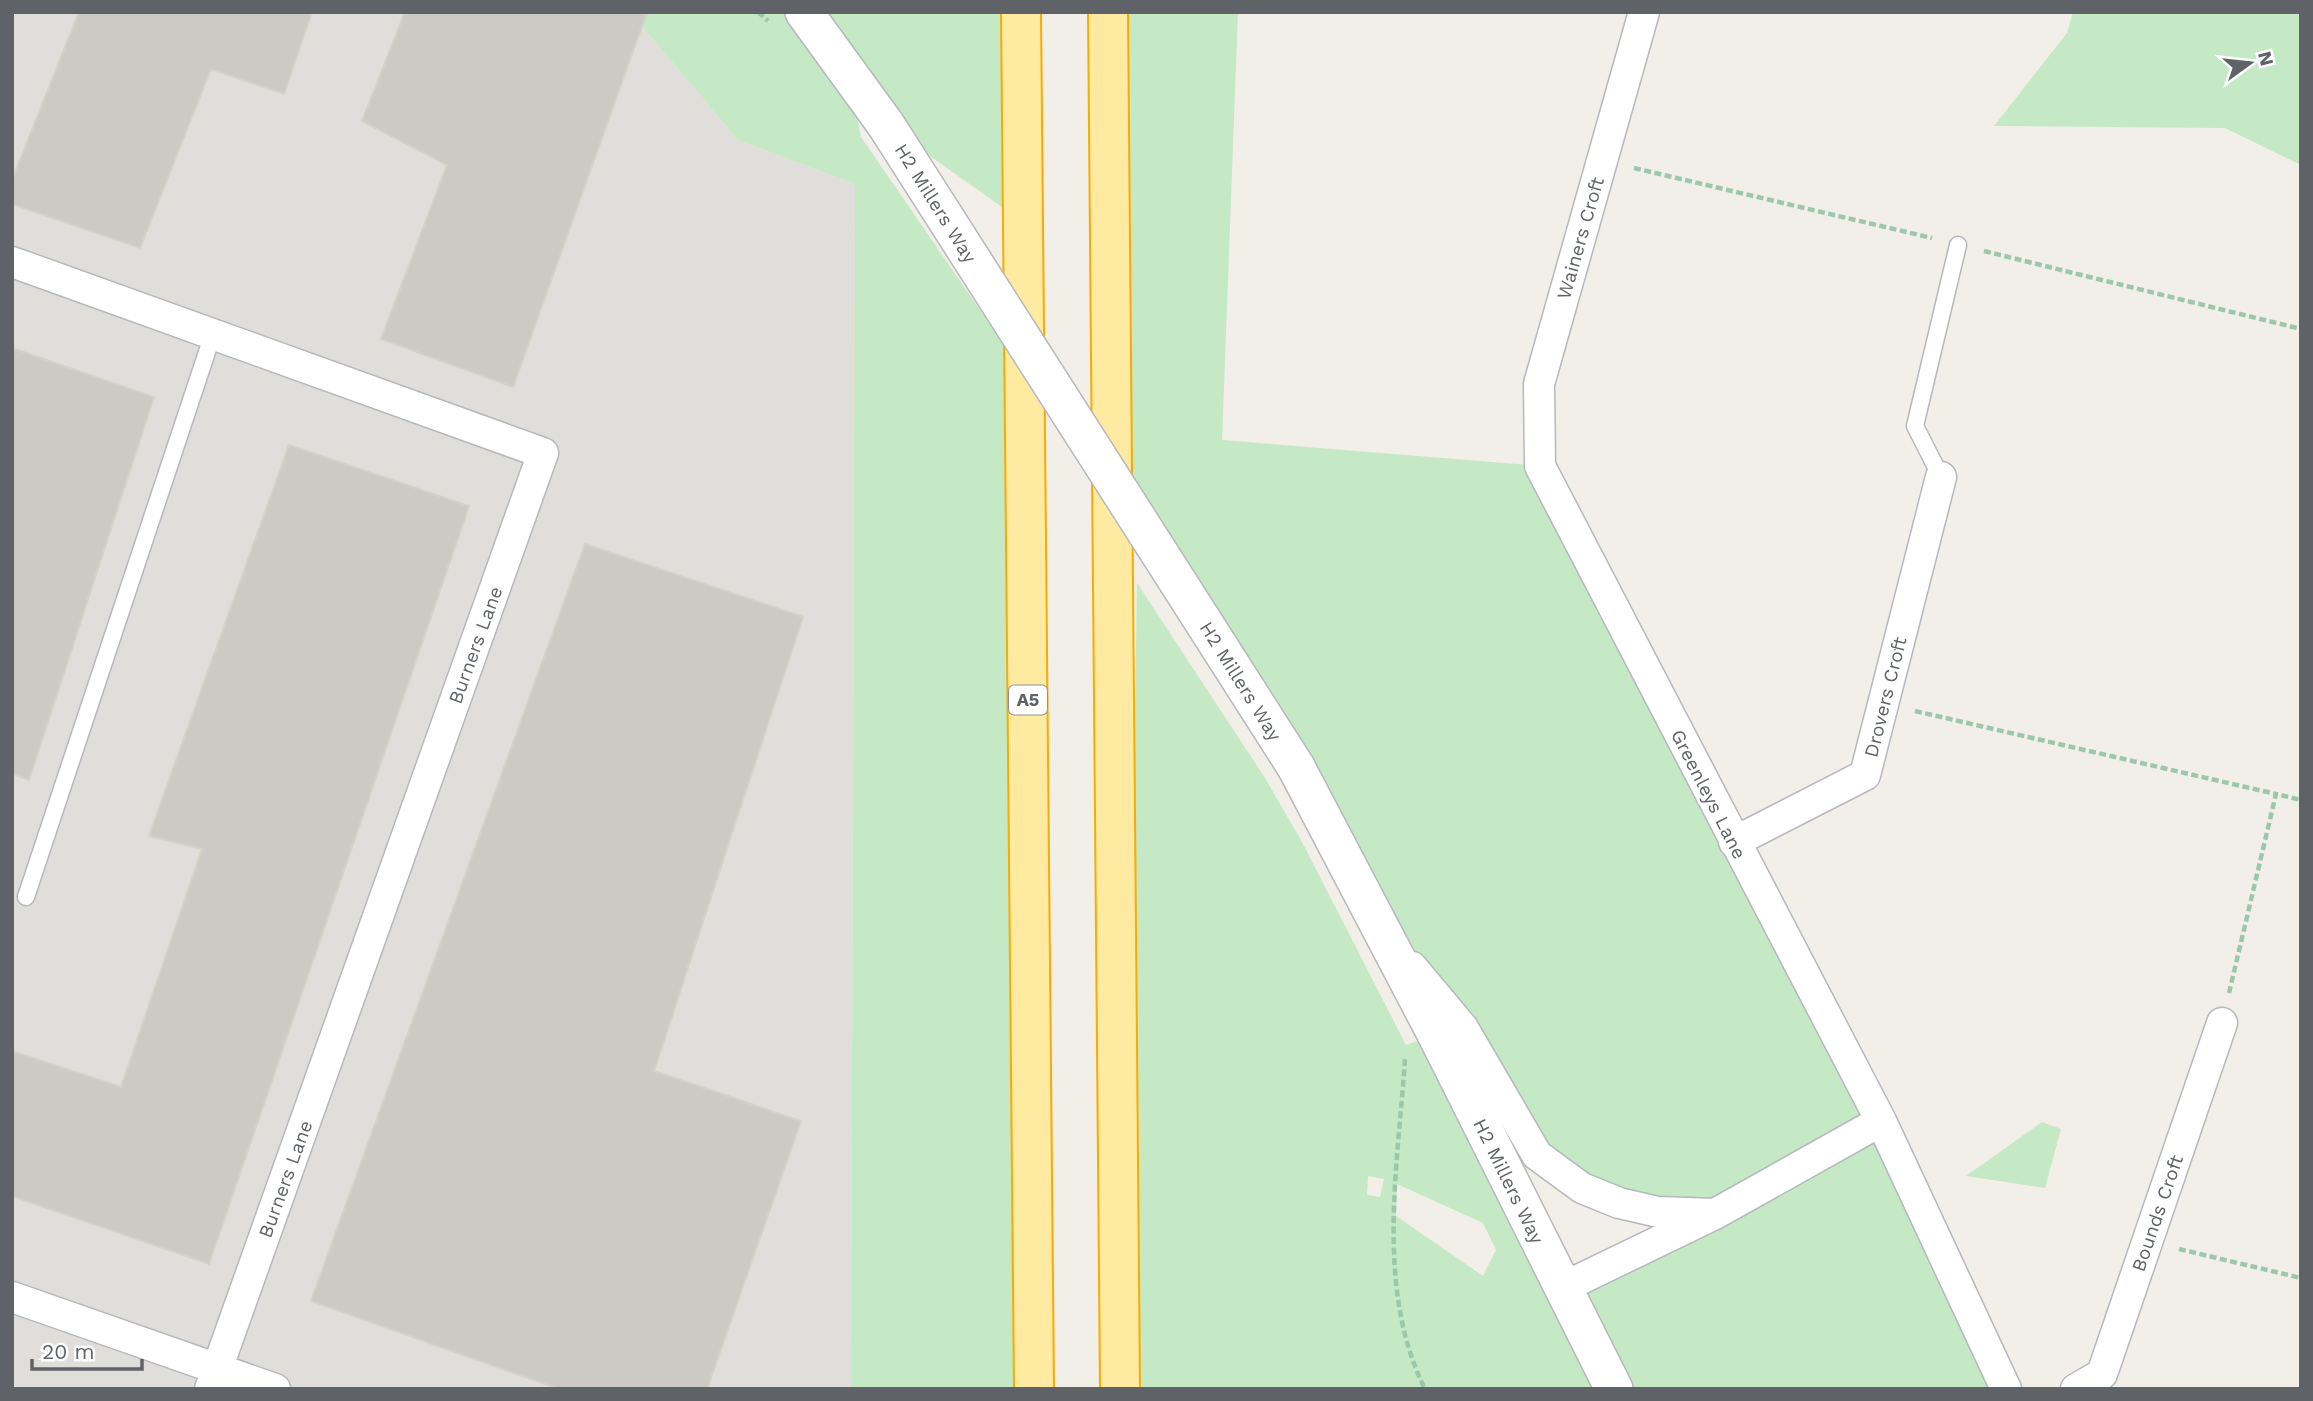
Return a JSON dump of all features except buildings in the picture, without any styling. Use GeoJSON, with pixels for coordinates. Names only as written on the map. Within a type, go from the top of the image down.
{"type":"FeatureCollection","features":[{"type":"Feature","properties":{"kind":"highway","name":"A5"},"geometry":{"type":"LineString","coordinates":[[1021,12],[1034,1389]]}},
{"type":"Feature","properties":{"kind":"highway"},"geometry":{"type":"LineString","coordinates":[[1108,12],[1120,1389]]}},
{"type":"Feature","properties":{"kind":"street","name":"H2 Millers Way"},"geometry":{"type":"LineString","coordinates":[[804,12],[886,125],[1296,767],[1383,932],[1614,1389]]}},
{"type":"Feature","properties":{"kind":"street","name":"Wainers Croft"},"geometry":{"type":"LineString","coordinates":[[1540,466],[1539,384],[1644,12]]}},
{"type":"Feature","properties":{"kind":"street","name":"Burners Lane"},"geometry":{"type":"LineString","coordinates":[[12,262],[543,453],[214,1378]]}},
{"type":"Feature","properties":{"kind":"street","name":"Greenleys Lane"},"geometry":{"type":"LineString","coordinates":[[1540,466],[1881,1121],[2007,1389]]}},
{"type":"Feature","properties":{"kind":"street","name":"Drovers Croft"},"geometry":{"type":"LineString","coordinates":[[1734,842],[1865,775],[1941,477]]}},
{"type":"Feature","properties":{"kind":"street"},"geometry":{"type":"LineString","coordinates":[[1383,932],[1463,1028],[1537,1155],[1583,1188],[1619,1203],[1658,1212],[1715,1213]]}},
{"type":"Feature","properties":{"kind":"street","name":"Bounds Croft"},"geometry":{"type":"LineString","coordinates":[[2076,1389],[2102,1374],[2222,1023]]}},
{"type":"Feature","properties":{"kind":"street"},"geometry":{"type":"LineString","coordinates":[[1562,1288],[1715,1213],[1881,1121]]}},
{"type":"Feature","properties":{"kind":"street"},"geometry":{"type":"LineString","coordinates":[[12,1297],[214,1378],[275,1389]]}},
{"type":"Feature","properties":{"kind":"lane"},"geometry":{"type":"LineString","coordinates":[[1941,477],[1915,426],[1958,245]]}},
{"type":"Feature","properties":{"kind":"lane"},"geometry":{"type":"LineString","coordinates":[[26,897],[213,334]]}},
{"type":"Feature","properties":{"kind":"path"},"geometry":{"type":"LineString","coordinates":[[1884,704],[2301,800]]}},
{"type":"Feature","properties":{"kind":"path"},"geometry":{"type":"LineString","coordinates":[[2222,1023],[2276,794]]}},
{"type":"Feature","properties":{"kind":"path"},"geometry":{"type":"LineString","coordinates":[[1406,1045],[1394,1255],[1403,1325],[1414,1366],[1426,1389]]}},
{"type":"Feature","properties":{"kind":"path"},"geometry":{"type":"LineString","coordinates":[[2148,1242],[2301,1278]]}},
{"type":"Feature","properties":{"kind":"shaded area"},"geometry":{"type":"Polygon","coordinates":[[[12,12],[630,12],[738,140],[855,184],[851,1389],[12,1389],[12,12]]]}},
{"type":"Feature","properties":{"kind":"green space"},"geometry":{"type":"Polygon","coordinates":[[[630,12],[1007,12],[1002,207],[886,125],[848,73],[861,137],[1024,374],[1031,1389],[851,1389],[855,184],[738,140],[630,12]]]}},
{"type":"Feature","properties":{"kind":"green space"},"geometry":{"type":"Polygon","coordinates":[[[1108,12],[1238,12],[1222,440],[1540,466],[2006,1389],[1125,1389],[1137,583],[1265,778],[1302,842],[1406,1045],[1436,1034],[1562,1287],[1714,1214],[1658,1212],[1537,1155],[1383,932],[1111,434],[1108,12]],[[1368,1176],[1367,1195],[1380,1197],[1384,1179],[1368,1176]],[[1397,1184],[1396,1216],[1483,1276],[1496,1250],[1483,1223],[1397,1184]]]}},
{"type":"Feature","properties":{"kind":"green space"},"geometry":{"type":"Polygon","coordinates":[[[2073,12],[2301,12],[2301,165],[2225,128],[1994,126],[2067,33],[2073,12]]]}},
{"type":"Feature","properties":{"kind":"green space"},"geometry":{"type":"Polygon","coordinates":[[[2042,1122],[2061,1129],[2045,1188],[1966,1176],[2042,1122]]]}}]}
